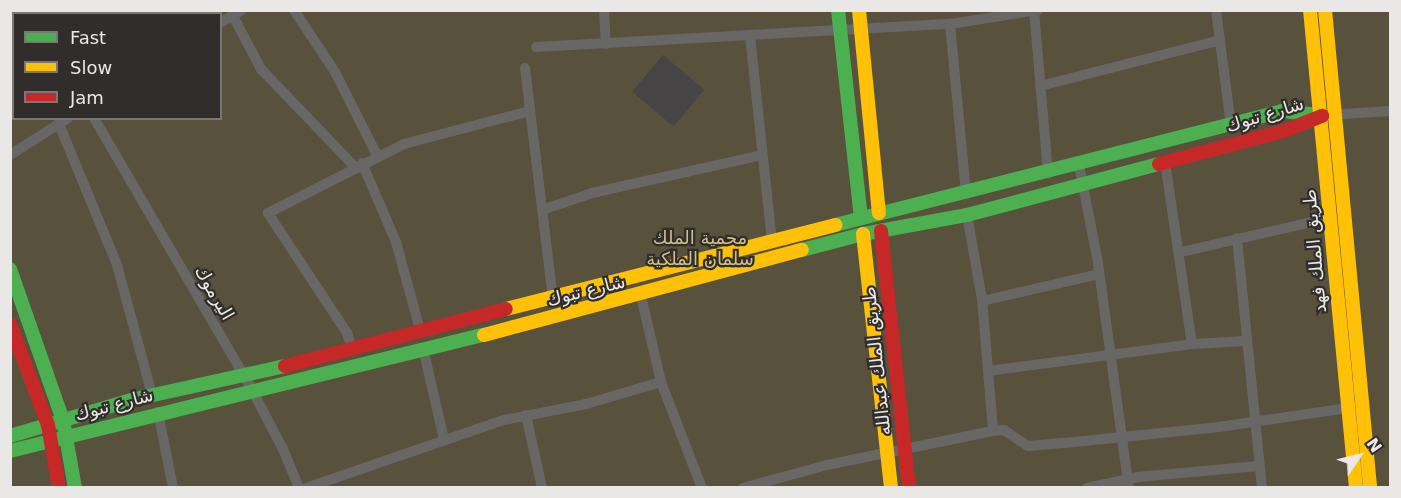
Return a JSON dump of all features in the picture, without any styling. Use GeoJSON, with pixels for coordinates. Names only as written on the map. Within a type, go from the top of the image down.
{"type":"FeatureCollection","features":[{"type":"Feature","properties":{"kind":"main road"},"geometry":{"type":"LineString","coordinates":[[838,10],[861,218]]}},
{"type":"Feature","properties":{"kind":"main road"},"geometry":{"type":"LineString","coordinates":[[859,10],[879,213]]}},
{"type":"Feature","properties":{"kind":"main road","name":"طريق الملك فهد"},"geometry":{"type":"LineString","coordinates":[[1310,10],[1328,115],[1370,488]]}},
{"type":"Feature","properties":{"kind":"main road","name":"طريق الملك فهد"},"geometry":{"type":"LineString","coordinates":[[1325,10],[1330,218],[1356,488]]}},
{"type":"Feature","properties":{"kind":"main road","name":"شارع تبوك"},"geometry":{"type":"LineString","coordinates":[[10,436],[152,395],[352,349],[879,213],[966,194],[1282,111],[1328,115]]}},
{"type":"Feature","properties":{"kind":"main road","name":"شارع تبوك"},"geometry":{"type":"LineString","coordinates":[[10,451],[158,412],[640,296],[863,234],[967,214],[1083,185],[1287,130],[1328,115]]}},
{"type":"Feature","properties":{"kind":"main road","name":"طريق الملك عبدالله"},"geometry":{"type":"LineString","coordinates":[[881,231],[909,488]]}},
{"type":"Feature","properties":{"kind":"main road","name":"طريق الملك عبدالله"},"geometry":{"type":"LineString","coordinates":[[863,234],[891,488]]}},
{"type":"Feature","properties":{"kind":"main road"},"geometry":{"type":"LineString","coordinates":[[10,269],[63,420],[75,488]]}},
{"type":"Feature","properties":{"kind":"main road"},"geometry":{"type":"LineString","coordinates":[[10,324],[48,425],[59,488]]}},
{"type":"Feature","properties":{"kind":"street"},"geometry":{"type":"LineString","coordinates":[[294,10],[335,72],[377,155]]}},
{"type":"Feature","properties":{"kind":"street"},"geometry":{"type":"LineString","coordinates":[[604,10],[606,44]]}},
{"type":"Feature","properties":{"kind":"street"},"geometry":{"type":"LineString","coordinates":[[1216,10],[1231,125]]}},
{"type":"Feature","properties":{"kind":"street"},"geometry":{"type":"LineString","coordinates":[[536,47],[950,24],[1035,11],[1048,173]]}},
{"type":"Feature","properties":{"kind":"street"},"geometry":{"type":"LineString","coordinates":[[222,22],[238,13],[261,69],[358,165],[396,242],[420,330]]}},
{"type":"Feature","properties":{"kind":"street"},"geometry":{"type":"LineString","coordinates":[[950,24],[966,194]]}},
{"type":"Feature","properties":{"kind":"street"},"geometry":{"type":"LineString","coordinates":[[750,36],[772,241]]}},
{"type":"Feature","properties":{"kind":"street"},"geometry":{"type":"LineString","coordinates":[[1040,86],[1220,40]]}},
{"type":"Feature","properties":{"kind":"street"},"geometry":{"type":"LineString","coordinates":[[525,68],[553,298]]}},
{"type":"Feature","properties":{"kind":"street"},"geometry":{"type":"LineString","coordinates":[[352,349],[347,333],[268,213],[377,155],[404,144],[530,111]]}},
{"type":"Feature","properties":{"kind":"street"},"geometry":{"type":"LineString","coordinates":[[1328,115],[1390,111]]}},
{"type":"Feature","properties":{"kind":"street","name":"اليرموك"},"geometry":{"type":"LineString","coordinates":[[95,120],[252,390],[284,448],[299,488]]}},
{"type":"Feature","properties":{"kind":"street"},"geometry":{"type":"LineString","coordinates":[[10,155],[64,121],[117,265],[152,395]]}},
{"type":"Feature","properties":{"kind":"street"},"geometry":{"type":"LineString","coordinates":[[543,210],[592,194],[762,155]]}},
{"type":"Feature","properties":{"kind":"street"},"geometry":{"type":"LineString","coordinates":[[1165,162],[1192,344]]}},
{"type":"Feature","properties":{"kind":"street"},"geometry":{"type":"LineString","coordinates":[[1079,165],[1099,274],[1129,483]]}},
{"type":"Feature","properties":{"kind":"street"},"geometry":{"type":"LineString","coordinates":[[967,214],[982,301],[993,431]]}},
{"type":"Feature","properties":{"kind":"street"},"geometry":{"type":"LineString","coordinates":[[1180,252],[1330,218]]}},
{"type":"Feature","properties":{"kind":"street"},"geometry":{"type":"LineString","coordinates":[[1237,238],[1262,488]]}},
{"type":"Feature","properties":{"kind":"street"},"geometry":{"type":"LineString","coordinates":[[982,301],[1099,274]]}},
{"type":"Feature","properties":{"kind":"street"},"geometry":{"type":"LineString","coordinates":[[640,296],[661,382],[702,488]]}},
{"type":"Feature","properties":{"kind":"street"},"geometry":{"type":"LineString","coordinates":[[988,371],[1192,344],[1246,341]]}},
{"type":"Feature","properties":{"kind":"street"},"geometry":{"type":"LineString","coordinates":[[423,348],[444,440]]}},
{"type":"Feature","properties":{"kind":"street"},"geometry":{"type":"LineString","coordinates":[[306,488],[444,440],[526,415],[586,404],[661,382]]}},
{"type":"Feature","properties":{"kind":"street"},"geometry":{"type":"LineString","coordinates":[[743,488],[886,452],[993,431],[1004,430],[1028,446],[1123,439],[1348,408]]}},
{"type":"Feature","properties":{"kind":"street"},"geometry":{"type":"LineString","coordinates":[[158,412],[172,488]]}},
{"type":"Feature","properties":{"kind":"street"},"geometry":{"type":"LineString","coordinates":[[526,415],[542,488]]}},
{"type":"Feature","properties":{"kind":"street"},"geometry":{"type":"LineString","coordinates":[[1087,488],[1259,466]]}},
{"type":"Feature","properties":{"kind":"green space","name":"محمية الملك سلمان الملكية"},"geometry":{"type":"Polygon","coordinates":[[[11,11],[1390,11],[1390,487],[11,487],[11,11]]]}},
{"type":"Feature","properties":{"kind":"building"},"geometry":{"type":"Polygon","coordinates":[[[663,55],[704,90],[674,126],[632,92],[663,55]]]}},
{"type":"Feature","properties":{"kind":"traffic: fast"},"geometry":{"type":"LineString","coordinates":[[838,10],[861,218]]}},
{"type":"Feature","properties":{"kind":"traffic: fast"},"geometry":{"type":"LineString","coordinates":[[835,225],[1282,111],[1319,115]]}},
{"type":"Feature","properties":{"kind":"traffic: fast"},"geometry":{"type":"LineString","coordinates":[[802,250],[863,234],[967,215],[1159,164]]}},
{"type":"Feature","properties":{"kind":"traffic: fast"},"geometry":{"type":"LineString","coordinates":[[10,269],[63,420],[75,488]]}},
{"type":"Feature","properties":{"kind":"traffic: fast"},"geometry":{"type":"LineString","coordinates":[[10,451],[484,335]]}},
{"type":"Feature","properties":{"kind":"traffic: fast"},"geometry":{"type":"LineString","coordinates":[[10,436],[135,399],[285,366]]}},
{"type":"Feature","properties":{"kind":"traffic: slow"},"geometry":{"type":"LineString","coordinates":[[859,10],[879,213]]}},
{"type":"Feature","properties":{"kind":"traffic: slow"},"geometry":{"type":"LineString","coordinates":[[1310,10],[1356,488]]}},
{"type":"Feature","properties":{"kind":"traffic: slow"},"geometry":{"type":"LineString","coordinates":[[1325,10],[1370,488]]}},
{"type":"Feature","properties":{"kind":"traffic: slow"},"geometry":{"type":"LineString","coordinates":[[506,309],[835,225]]}},
{"type":"Feature","properties":{"kind":"traffic: slow"},"geometry":{"type":"LineString","coordinates":[[863,234],[891,488]]}},
{"type":"Feature","properties":{"kind":"traffic: slow"},"geometry":{"type":"LineString","coordinates":[[484,335],[802,250]]}},
{"type":"Feature","properties":{"kind":"traffic: jam"},"geometry":{"type":"LineString","coordinates":[[1159,164],[1287,130],[1322,116]]}},
{"type":"Feature","properties":{"kind":"traffic: jam"},"geometry":{"type":"LineString","coordinates":[[881,231],[909,488]]}},
{"type":"Feature","properties":{"kind":"traffic: jam"},"geometry":{"type":"LineString","coordinates":[[285,366],[506,309]]}},
{"type":"Feature","properties":{"kind":"traffic: jam"},"geometry":{"type":"LineString","coordinates":[[10,324],[48,425],[59,488]]}}]}
